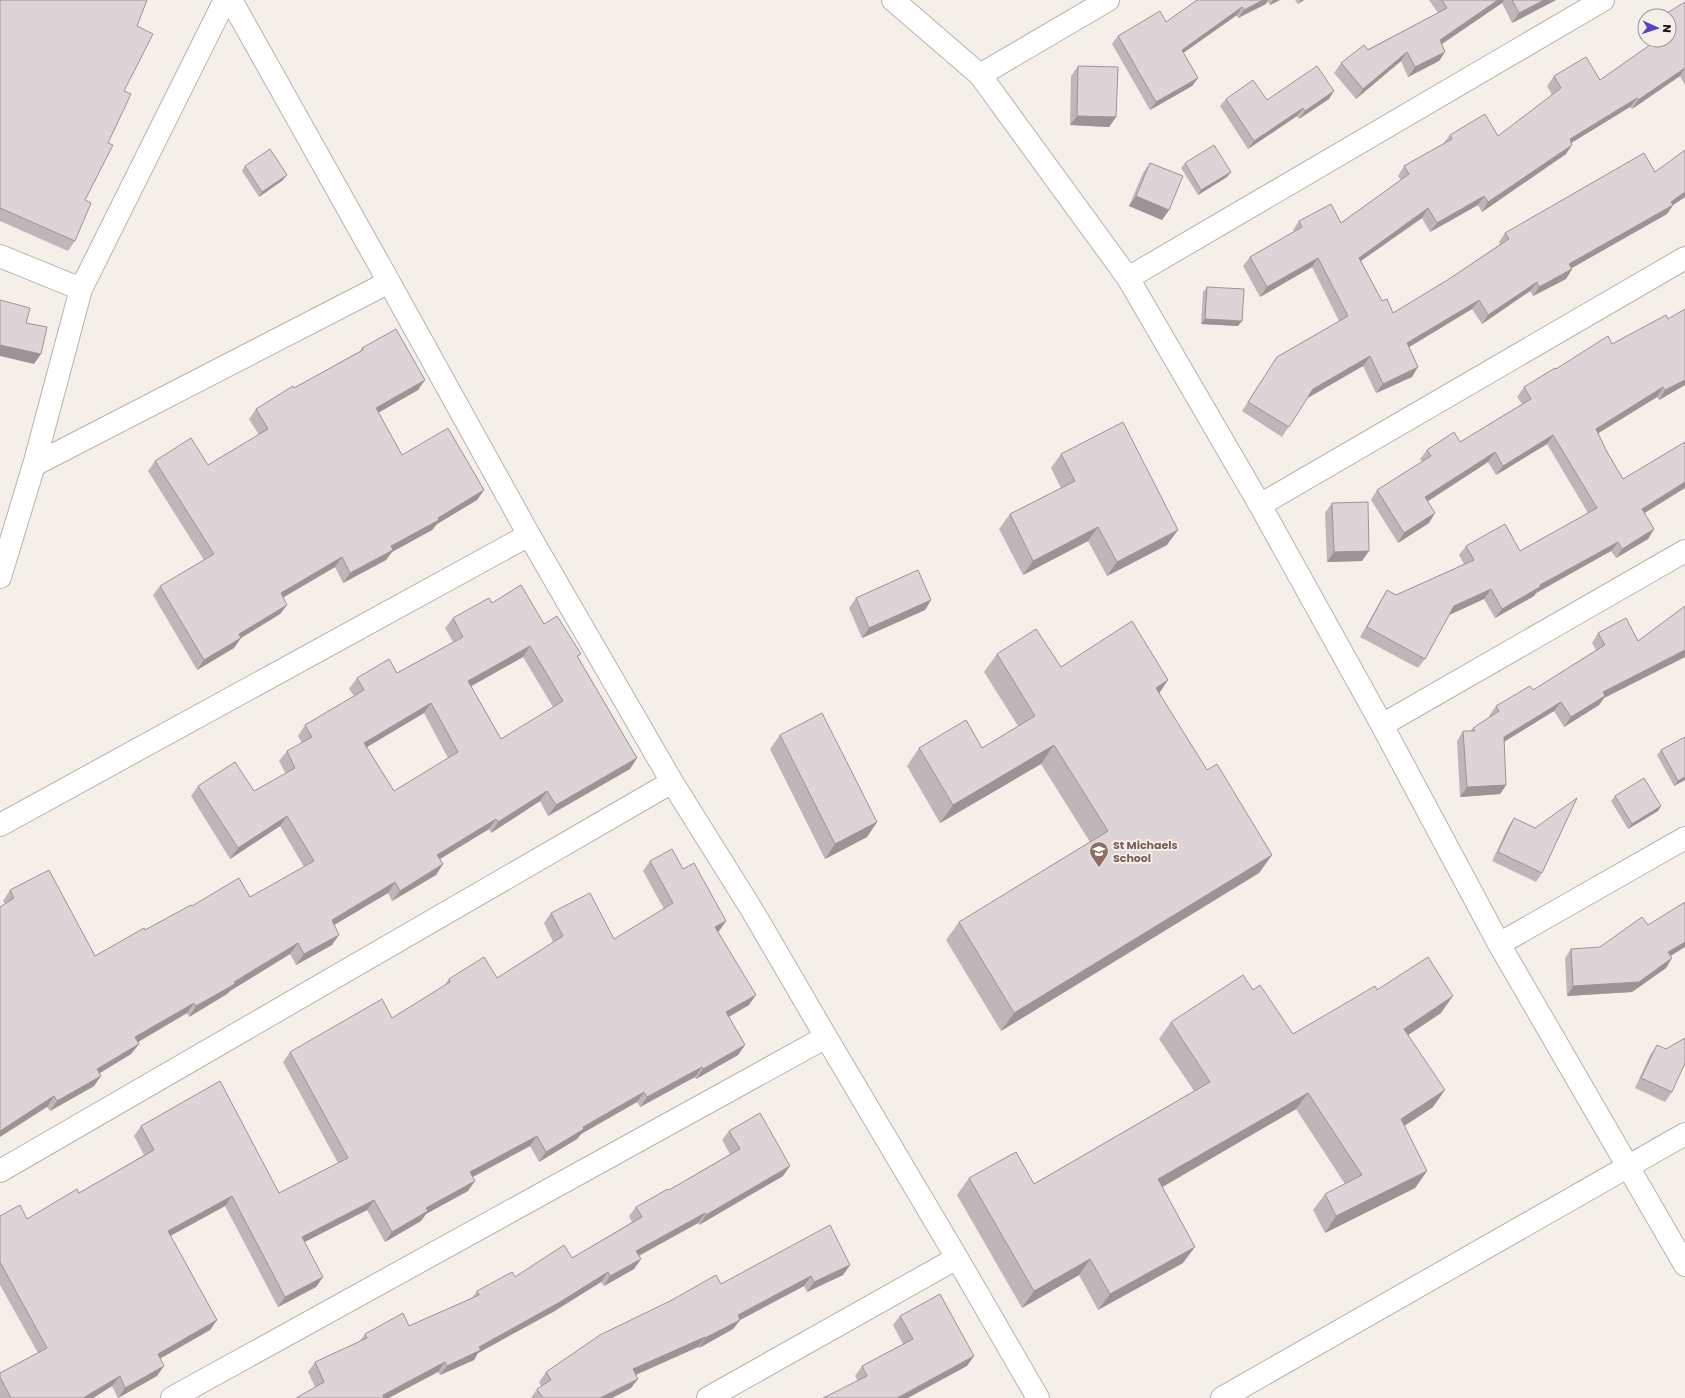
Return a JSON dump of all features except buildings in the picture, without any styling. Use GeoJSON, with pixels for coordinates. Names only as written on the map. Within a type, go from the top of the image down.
{"type":"FeatureCollection","features":[{"type":"Feature","properties":{"kind":"street"},"geometry":{"type":"LineString","coordinates":[[0,577],[34,465],[81,289],[225,0]]}},
{"type":"Feature","properties":{"kind":"street"},"geometry":{"type":"LineString","coordinates":[[231,0],[529,535],[672,782],[752,910],[1038,1398]]}},
{"type":"Feature","properties":{"kind":"street"},"geometry":{"type":"LineString","coordinates":[[893,0],[980,75],[1128,278],[1260,505],[1382,725],[1499,944],[1685,1265]]}},
{"type":"Feature","properties":{"kind":"street"},"geometry":{"type":"LineString","coordinates":[[980,75],[1108,0]]}},
{"type":"Feature","properties":{"kind":"street"},"geometry":{"type":"LineString","coordinates":[[1128,278],[1603,0]]}},
{"type":"Feature","properties":{"kind":"street"},"geometry":{"type":"LineString","coordinates":[[0,256],[81,289]]}},
{"type":"Feature","properties":{"kind":"street"},"geometry":{"type":"LineString","coordinates":[[1260,505],[1685,258]]}},
{"type":"Feature","properties":{"kind":"street"},"geometry":{"type":"LineString","coordinates":[[34,465],[389,282]]}},
{"type":"Feature","properties":{"kind":"street"},"geometry":{"type":"LineString","coordinates":[[0,825],[529,535]]}},
{"type":"Feature","properties":{"kind":"street"},"geometry":{"type":"LineString","coordinates":[[1382,725],[1685,551]]}},
{"type":"Feature","properties":{"kind":"street"},"geometry":{"type":"LineString","coordinates":[[0,1171],[672,782]]}},
{"type":"Feature","properties":{"kind":"street"},"geometry":{"type":"LineString","coordinates":[[1499,944],[1685,838]]}},
{"type":"Feature","properties":{"kind":"street"},"geometry":{"type":"LineString","coordinates":[[172,1398],[826,1037]]}},
{"type":"Feature","properties":{"kind":"street"},"geometry":{"type":"LineString","coordinates":[[1222,1398],[1685,1134]]}},
{"type":"Feature","properties":{"kind":"street"},"geometry":{"type":"LineString","coordinates":[[708,1398],[957,1258]]}},
{"type":"Feature","properties":{"kind":"place","name":"St Michaels School"},"geometry":{"type":"Point","coordinates":[1099,868]}}]}
